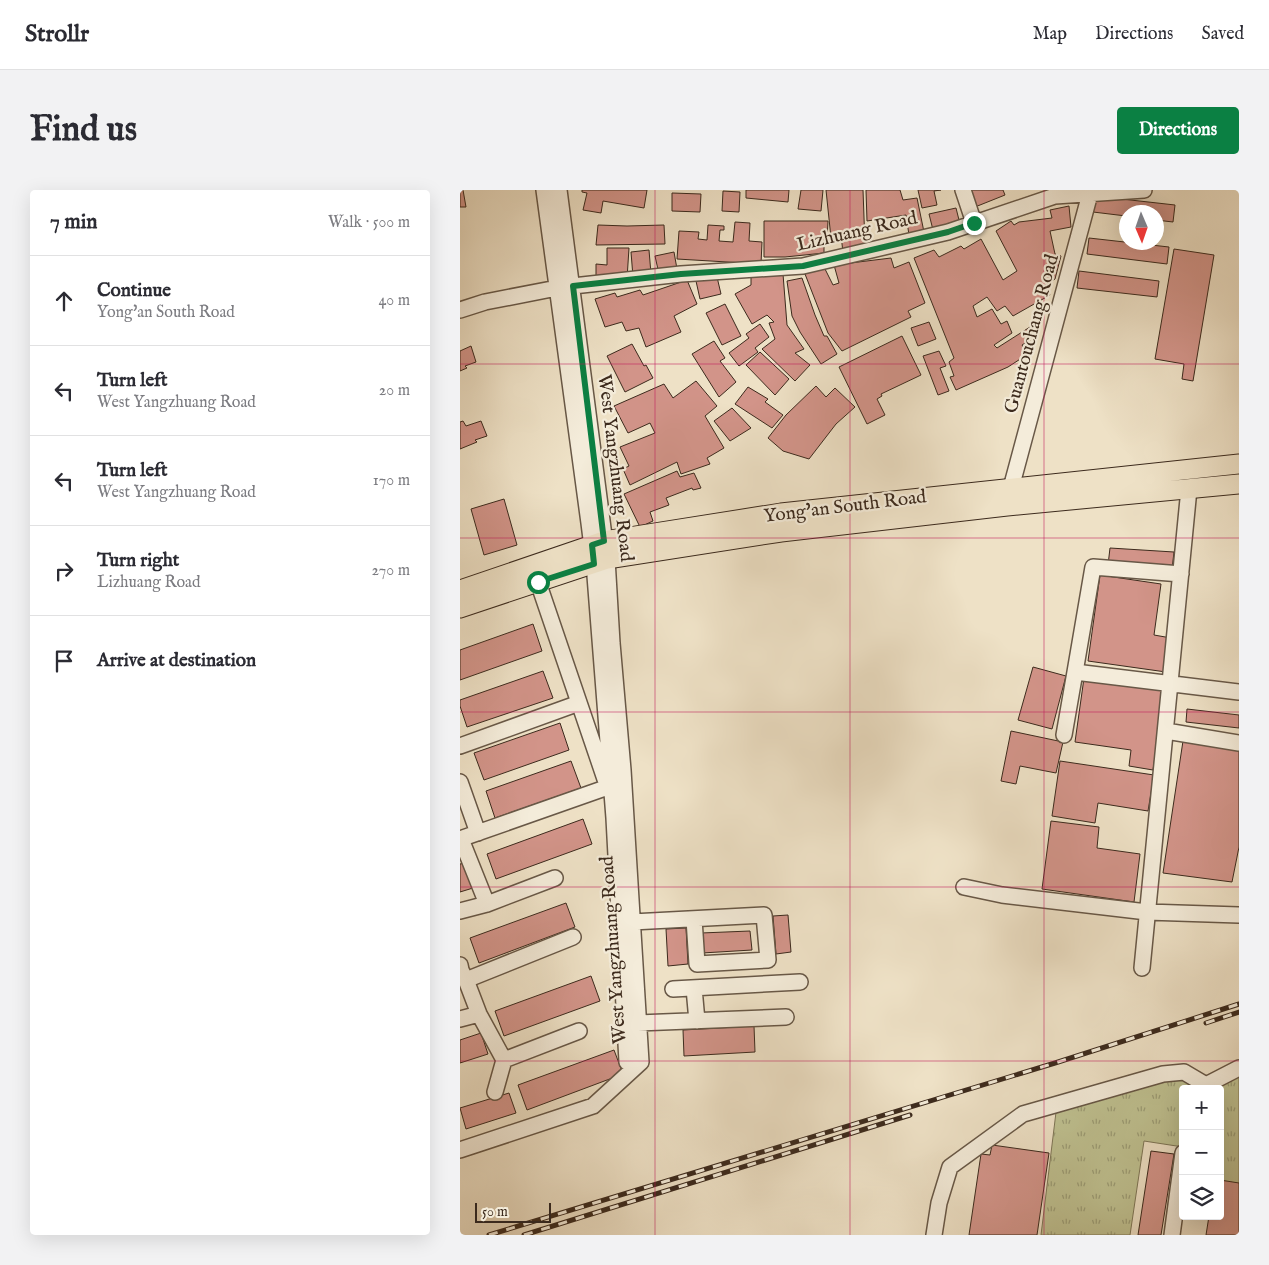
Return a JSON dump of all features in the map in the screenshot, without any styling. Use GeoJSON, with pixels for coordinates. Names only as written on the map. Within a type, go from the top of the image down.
{"type":"FeatureCollection","features":[{"type":"Feature","properties":{"kind":"main road","name":"Yong'an South Road"},"geometry":{"type":"LineString","coordinates":[[460,590],[599,552],[781,513],[1239,464]]}},
{"type":"Feature","properties":{"kind":"main road","name":"Yong'an South Road"},"geometry":{"type":"LineString","coordinates":[[460,608],[538,582],[599,552],[1007,506],[1239,484]]}},
{"type":"Feature","properties":{"kind":"street","name":"West Yangzhuang Road"},"geometry":{"type":"LineString","coordinates":[[544,190],[557,288],[599,552],[612,643],[623,770],[641,1062],[627,1062],[610,792],[599,552],[573,286],[559,190]]}},
{"type":"Feature","properties":{"kind":"street"},"geometry":{"type":"LineString","coordinates":[[963,190],[974,223]]}},
{"type":"Feature","properties":{"kind":"street","name":"Lizhuang Road"},"geometry":{"type":"LineString","coordinates":[[573,286],[681,274],[803,266],[948,232],[1056,196],[1090,192],[1144,190]]}},
{"type":"Feature","properties":{"kind":"street","name":"Guantouchang Road"},"geometry":{"type":"LineString","coordinates":[[1011,488],[1090,192]]}},
{"type":"Feature","properties":{"kind":"street"},"geometry":{"type":"LineString","coordinates":[[460,310],[485,302],[557,288]]}},
{"type":"Feature","properties":{"kind":"street"},"geometry":{"type":"LineString","coordinates":[[1142,968],[1190,489]]}},
{"type":"Feature","properties":{"kind":"street"},"geometry":{"type":"LineString","coordinates":[[1064,734],[1093,567],[1181,574]]}},
{"type":"Feature","properties":{"kind":"street"},"geometry":{"type":"LineString","coordinates":[[487,904],[461,839],[610,792],[538,582]]}},
{"type":"Feature","properties":{"kind":"street"},"geometry":{"type":"LineString","coordinates":[[1074,672],[1239,692]]}},
{"type":"Feature","properties":{"kind":"street"},"geometry":{"type":"LineString","coordinates":[[460,746],[579,703]]}},
{"type":"Feature","properties":{"kind":"street"},"geometry":{"type":"LineString","coordinates":[[1166,731],[1239,743]]}},
{"type":"Feature","properties":{"kind":"street"},"geometry":{"type":"LineString","coordinates":[[460,782],[478,833]]}},
{"type":"Feature","properties":{"kind":"street"},"geometry":{"type":"LineString","coordinates":[[460,912],[556,878]]}},
{"type":"Feature","properties":{"kind":"street"},"geometry":{"type":"LineString","coordinates":[[964,887],[1002,895],[1147,912],[1239,914]]}},
{"type":"Feature","properties":{"kind":"street"},"geometry":{"type":"LineString","coordinates":[[632,922],[764,915],[768,960],[697,964],[694,919]]}},
{"type":"Feature","properties":{"kind":"street"},"geometry":{"type":"LineString","coordinates":[[466,980],[573,937]]}},
{"type":"Feature","properties":{"kind":"street"},"geometry":{"type":"LineString","coordinates":[[460,965],[479,1014],[504,1060],[494,1092]]}},
{"type":"Feature","properties":{"kind":"street"},"geometry":{"type":"LineString","coordinates":[[673,989],[800,982]]}},
{"type":"Feature","properties":{"kind":"street"},"geometry":{"type":"LineString","coordinates":[[694,988],[697,1021]]}},
{"type":"Feature","properties":{"kind":"street"},"geometry":{"type":"LineString","coordinates":[[460,1018],[479,1014]]}},
{"type":"Feature","properties":{"kind":"street"},"geometry":{"type":"LineString","coordinates":[[638,1023],[786,1016]]}},
{"type":"Feature","properties":{"kind":"street"},"geometry":{"type":"LineString","coordinates":[[504,1060],[579,1031]]}},
{"type":"Feature","properties":{"kind":"street"},"geometry":{"type":"LineString","coordinates":[[460,1150],[593,1106],[641,1062]]}},
{"type":"Feature","properties":{"kind":"street"},"geometry":{"type":"LineString","coordinates":[[1209,1085],[1239,1068]]}},
{"type":"Feature","properties":{"kind":"street"},"geometry":{"type":"LineString","coordinates":[[934,1235],[939,1203],[950,1168],[1023,1114],[1163,1074],[1184,1072],[1202,1085]]}},
{"type":"Feature","properties":{"kind":"street"},"geometry":{"type":"LineString","coordinates":[[1172,1235],[1180,1175]]}},
{"type":"Feature","properties":{"kind":"green space"},"geometry":{"type":"Polygon","coordinates":[[[1239,1068],[1239,1192],[1224,1189],[1224,1085],[1206,1085],[1239,1068]]]}},
{"type":"Feature","properties":{"kind":"green space"},"geometry":{"type":"Polygon","coordinates":[[[1163,1074],[1206,1085],[1179,1085],[1179,1146],[1144,1141],[1130,1235],[1041,1235],[1057,1104],[1163,1074]]]}},
{"type":"Feature","properties":{"kind":"building"},"geometry":{"type":"Polygon","coordinates":[[[460,190],[463,190],[466,207],[460,207],[460,190]]]}},
{"type":"Feature","properties":{"kind":"building"},"geometry":{"type":"Polygon","coordinates":[[[582,190],[647,190],[644,208],[603,201],[601,213],[583,210],[587,193],[582,192],[582,190]]]}},
{"type":"Feature","properties":{"kind":"building"},"geometry":{"type":"Polygon","coordinates":[[[746,190],[789,190],[788,202],[746,198],[746,190]]]}},
{"type":"Feature","properties":{"kind":"building"},"geometry":{"type":"Polygon","coordinates":[[[801,190],[823,190],[821,211],[798,209],[801,190]]]}},
{"type":"Feature","properties":{"kind":"building"},"geometry":{"type":"Polygon","coordinates":[[[826,190],[863,190],[865,245],[843,252],[841,236],[831,238],[826,190]]]}},
{"type":"Feature","properties":{"kind":"building"},"geometry":{"type":"Polygon","coordinates":[[[866,190],[900,190],[903,200],[917,198],[924,232],[909,235],[906,215],[867,221],[866,190]]]}},
{"type":"Feature","properties":{"kind":"building"},"geometry":{"type":"Polygon","coordinates":[[[918,190],[941,190],[934,191],[937,205],[922,208],[918,190]]]}},
{"type":"Feature","properties":{"kind":"building"},"geometry":{"type":"Polygon","coordinates":[[[969,190],[1003,190],[1005,195],[975,207],[969,190]]]}},
{"type":"Feature","properties":{"kind":"building"},"geometry":{"type":"Polygon","coordinates":[[[723,191],[740,192],[739,212],[722,211],[723,191]]]}},
{"type":"Feature","properties":{"kind":"building"},"geometry":{"type":"Polygon","coordinates":[[[672,193],[701,194],[700,212],[672,211],[672,193]]]}},
{"type":"Feature","properties":{"kind":"building"},"geometry":{"type":"Polygon","coordinates":[[[1095,196],[1175,205],[1173,222],[1164,221],[1164,205],[1119,205],[1119,215],[1093,212],[1095,196]]]}},
{"type":"Feature","properties":{"kind":"building"},"geometry":{"type":"Polygon","coordinates":[[[1069,206],[1071,227],[1050,231],[1055,254],[1061,256],[1055,279],[1044,286],[1050,295],[1013,316],[1005,306],[997,311],[987,297],[973,306],[977,317],[992,309],[1001,324],[1007,321],[1012,333],[994,345],[997,348],[1030,327],[1035,337],[1022,345],[1028,354],[1008,367],[956,390],[950,377],[954,376],[949,362],[954,358],[914,258],[934,250],[939,257],[961,246],[964,249],[981,239],[1003,280],[1017,271],[996,231],[1011,221],[1014,225],[1019,222],[1052,218],[1050,210],[1069,206]]]}},
{"type":"Feature","properties":{"kind":"building"},"geometry":{"type":"Polygon","coordinates":[[[956,208],[960,224],[933,230],[929,214],[956,208]]]}},
{"type":"Feature","properties":{"kind":"building"},"geometry":{"type":"Polygon","coordinates":[[[764,221],[828,221],[827,239],[824,239],[824,253],[764,257],[764,221]]]}},
{"type":"Feature","properties":{"kind":"building"},"geometry":{"type":"Polygon","coordinates":[[[735,222],[750,223],[749,241],[762,242],[761,264],[677,259],[679,231],[699,232],[698,239],[707,240],[708,225],[724,226],[724,230],[720,230],[719,241],[733,242],[735,222]]]}},
{"type":"Feature","properties":{"kind":"building"},"geometry":{"type":"Polygon","coordinates":[[[598,225],[664,225],[665,244],[596,245],[598,225]]]}},
{"type":"Feature","properties":{"kind":"building"},"geometry":{"type":"Polygon","coordinates":[[[1089,238],[1119,241],[1119,250],[1164,250],[1164,246],[1169,247],[1167,264],[1087,254],[1089,238]]]}},
{"type":"Feature","properties":{"kind":"building"},"geometry":{"type":"Polygon","coordinates":[[[607,248],[629,248],[627,279],[596,280],[596,264],[607,265],[607,248]]]}},
{"type":"Feature","properties":{"kind":"building"},"geometry":{"type":"Polygon","coordinates":[[[1174,249],[1214,255],[1193,381],[1182,379],[1184,364],[1155,359],[1174,249]]]}},
{"type":"Feature","properties":{"kind":"building"},"geometry":{"type":"Polygon","coordinates":[[[649,250],[651,274],[633,277],[631,252],[649,250]]]}},
{"type":"Feature","properties":{"kind":"building"},"geometry":{"type":"Polygon","coordinates":[[[674,252],[677,269],[659,274],[655,256],[674,252]]]}},
{"type":"Feature","properties":{"kind":"building"},"geometry":{"type":"Polygon","coordinates":[[[891,258],[894,268],[909,262],[925,303],[908,311],[911,317],[842,351],[828,333],[805,274],[824,267],[833,285],[839,283],[834,265],[891,258]]]}},
{"type":"Feature","properties":{"kind":"building"},"geometry":{"type":"Polygon","coordinates":[[[1079,271],[1159,281],[1157,297],[1077,288],[1079,271]]]}},
{"type":"Feature","properties":{"kind":"building"},"geometry":{"type":"Polygon","coordinates":[[[751,274],[783,274],[787,325],[804,349],[795,353],[810,365],[795,381],[762,349],[775,339],[769,323],[774,322],[767,315],[752,324],[735,294],[751,285],[751,274]]]}},
{"type":"Feature","properties":{"kind":"building"},"geometry":{"type":"Polygon","coordinates":[[[717,277],[721,294],[700,299],[696,281],[717,277]]]}},
{"type":"Feature","properties":{"kind":"building"},"geometry":{"type":"Polygon","coordinates":[[[802,278],[824,336],[827,336],[837,354],[821,364],[792,316],[787,281],[802,278]]]}},
{"type":"Feature","properties":{"kind":"building"},"geometry":{"type":"Polygon","coordinates":[[[687,280],[697,304],[674,316],[681,332],[646,347],[639,328],[626,331],[622,322],[605,327],[595,299],[615,293],[617,297],[640,290],[643,295],[687,280]]]}},
{"type":"Feature","properties":{"kind":"building"},"geometry":{"type":"Polygon","coordinates":[[[725,304],[741,336],[722,345],[706,313],[725,304]]]}},
{"type":"Feature","properties":{"kind":"building"},"geometry":{"type":"Polygon","coordinates":[[[929,322],[936,339],[918,346],[911,328],[929,322]]]}},
{"type":"Feature","properties":{"kind":"building"},"geometry":{"type":"Polygon","coordinates":[[[760,324],[769,337],[755,348],[758,352],[739,366],[729,353],[749,338],[746,334],[760,324]]]}},
{"type":"Feature","properties":{"kind":"building"},"geometry":{"type":"Polygon","coordinates":[[[902,336],[921,375],[881,394],[882,396],[877,399],[885,415],[867,424],[839,367],[902,336]]]}},
{"type":"Feature","properties":{"kind":"building"},"geometry":{"type":"Polygon","coordinates":[[[714,341],[725,358],[720,361],[736,382],[719,397],[692,354],[714,341]]]}},
{"type":"Feature","properties":{"kind":"building"},"geometry":{"type":"Polygon","coordinates":[[[632,344],[653,378],[625,392],[607,356],[632,344]]]}},
{"type":"Feature","properties":{"kind":"building"},"geometry":{"type":"Polygon","coordinates":[[[471,346],[476,362],[465,366],[467,368],[460,371],[460,351],[471,346]]]}},
{"type":"Feature","properties":{"kind":"building"},"geometry":{"type":"Polygon","coordinates":[[[939,351],[946,366],[940,368],[949,391],[938,395],[923,356],[939,351]]]}},
{"type":"Feature","properties":{"kind":"building"},"geometry":{"type":"Polygon","coordinates":[[[760,352],[789,379],[775,395],[746,365],[760,352]]]}},
{"type":"Feature","properties":{"kind":"building"},"geometry":{"type":"Polygon","coordinates":[[[696,381],[717,406],[705,416],[724,448],[707,458],[710,464],[681,474],[677,462],[630,485],[623,469],[629,466],[620,447],[655,433],[650,423],[628,433],[614,406],[664,384],[673,398],[696,381]]]}},
{"type":"Feature","properties":{"kind":"building"},"geometry":{"type":"Polygon","coordinates":[[[816,386],[826,397],[835,388],[855,407],[836,424],[809,459],[783,451],[768,438],[786,415],[816,386]]]}},
{"type":"Feature","properties":{"kind":"building"},"geometry":{"type":"Polygon","coordinates":[[[748,387],[768,399],[765,402],[783,415],[772,428],[735,404],[748,387]]]}},
{"type":"Feature","properties":{"kind":"building"},"geometry":{"type":"Polygon","coordinates":[[[732,408],[751,428],[730,441],[714,421],[732,408]]]}},
{"type":"Feature","properties":{"kind":"building"},"geometry":{"type":"Polygon","coordinates":[[[463,421],[466,426],[481,421],[487,436],[475,440],[477,442],[460,449],[460,422],[463,421]]]}},
{"type":"Feature","properties":{"kind":"building"},"geometry":{"type":"Polygon","coordinates":[[[677,471],[680,477],[694,473],[701,488],[693,490],[692,488],[666,498],[669,505],[650,512],[653,521],[640,527],[624,494],[677,471]]]}},
{"type":"Feature","properties":{"kind":"building"},"geometry":{"type":"Polygon","coordinates":[[[504,499],[517,545],[484,555],[471,509],[504,499]]]}},
{"type":"Feature","properties":{"kind":"building"},"geometry":{"type":"Polygon","coordinates":[[[1110,548],[1174,552],[1172,569],[1108,565],[1110,548]]]}},
{"type":"Feature","properties":{"kind":"building"},"geometry":{"type":"Polygon","coordinates":[[[1100,575],[1161,584],[1154,635],[1171,638],[1166,672],[1088,661],[1100,575]]]}},
{"type":"Feature","properties":{"kind":"building"},"geometry":{"type":"Polygon","coordinates":[[[533,624],[542,651],[460,680],[460,650],[533,624]]]}},
{"type":"Feature","properties":{"kind":"building"},"geometry":{"type":"Polygon","coordinates":[[[1033,667],[1066,676],[1052,729],[1018,720],[1033,667]]]}},
{"type":"Feature","properties":{"kind":"building"},"geometry":{"type":"Polygon","coordinates":[[[543,671],[553,698],[467,727],[460,706],[460,700],[543,671]]]}},
{"type":"Feature","properties":{"kind":"building"},"geometry":{"type":"Polygon","coordinates":[[[1084,678],[1165,688],[1153,770],[1129,766],[1131,750],[1075,742],[1084,678]]]}},
{"type":"Feature","properties":{"kind":"building"},"geometry":{"type":"Polygon","coordinates":[[[1187,709],[1239,715],[1239,728],[1186,722],[1187,709]]]}},
{"type":"Feature","properties":{"kind":"building"},"geometry":{"type":"Polygon","coordinates":[[[560,723],[569,750],[484,780],[474,753],[560,723]]]}},
{"type":"Feature","properties":{"kind":"building"},"geometry":{"type":"Polygon","coordinates":[[[1011,731],[1063,742],[1056,773],[1020,766],[1016,784],[1001,781],[1011,731]]]}},
{"type":"Feature","properties":{"kind":"building"},"geometry":{"type":"Polygon","coordinates":[[[1183,741],[1239,750],[1239,847],[1232,882],[1163,873],[1183,741]]]}},
{"type":"Feature","properties":{"kind":"building"},"geometry":{"type":"Polygon","coordinates":[[[571,761],[581,788],[495,818],[486,791],[571,761]]]}},
{"type":"Feature","properties":{"kind":"building"},"geometry":{"type":"Polygon","coordinates":[[[1060,761],[1154,775],[1148,811],[1098,803],[1095,823],[1052,816],[1060,761]]]}},
{"type":"Feature","properties":{"kind":"building"},"geometry":{"type":"Polygon","coordinates":[[[583,819],[592,844],[496,879],[487,854],[583,819]]]}},
{"type":"Feature","properties":{"kind":"building"},"geometry":{"type":"Polygon","coordinates":[[[1051,821],[1099,827],[1097,848],[1140,854],[1134,902],[1042,889],[1051,821]]]}},
{"type":"Feature","properties":{"kind":"building"},"geometry":{"type":"Polygon","coordinates":[[[464,863],[473,888],[460,892],[460,864],[464,863]]]}},
{"type":"Feature","properties":{"kind":"building"},"geometry":{"type":"Polygon","coordinates":[[[566,903],[575,927],[479,963],[470,938],[566,903]]]}},
{"type":"Feature","properties":{"kind":"building"},"geometry":{"type":"Polygon","coordinates":[[[788,915],[791,952],[776,954],[773,916],[788,915]]]}},
{"type":"Feature","properties":{"kind":"building"},"geometry":{"type":"Polygon","coordinates":[[[686,928],[688,964],[668,966],[666,929],[686,928]]]}},
{"type":"Feature","properties":{"kind":"building"},"geometry":{"type":"Polygon","coordinates":[[[750,931],[752,950],[702,953],[701,933],[750,931]]]}},
{"type":"Feature","properties":{"kind":"building"},"geometry":{"type":"Polygon","coordinates":[[[591,976],[600,1001],[504,1036],[495,1011],[591,976]]]}},
{"type":"Feature","properties":{"kind":"building"},"geometry":{"type":"Polygon","coordinates":[[[754,1026],[755,1052],[684,1056],[683,1030],[754,1026]]]}},
{"type":"Feature","properties":{"kind":"building"},"geometry":{"type":"Polygon","coordinates":[[[481,1033],[488,1054],[460,1063],[460,1040],[481,1033]]]}},
{"type":"Feature","properties":{"kind":"building"},"geometry":{"type":"Polygon","coordinates":[[[614,1050],[623,1074],[527,1110],[518,1085],[614,1050]]]}},
{"type":"Feature","properties":{"kind":"building"},"geometry":{"type":"Polygon","coordinates":[[[509,1093],[516,1113],[466,1129],[460,1108],[509,1093]]]}},
{"type":"Feature","properties":{"kind":"building"},"geometry":{"type":"Polygon","coordinates":[[[992,1145],[1049,1153],[1037,1235],[969,1235],[981,1154],[990,1155],[992,1145]]]}},
{"type":"Feature","properties":{"kind":"building"},"geometry":{"type":"Polygon","coordinates":[[[1151,1151],[1174,1154],[1161,1235],[1138,1235],[1151,1151]]]}},
{"type":"Feature","properties":{"kind":"building"},"geometry":{"type":"Polygon","coordinates":[[[1224,1181],[1239,1183],[1239,1235],[1206,1235],[1208,1220],[1224,1220],[1224,1181]]]}},
{"type":"Feature","properties":{"kind":"railway"},"geometry":{"type":"LineString","coordinates":[[489,1235],[1055,1063],[1239,1004]]}},
{"type":"Feature","properties":{"kind":"railway"},"geometry":{"type":"LineString","coordinates":[[1206,1023],[1239,1012]]}},
{"type":"Feature","properties":{"kind":"railway"},"geometry":{"type":"LineString","coordinates":[[524,1235],[910,1115]]}},
{"type":"Feature","properties":{"kind":"route"},"geometry":{"type":"LineString","coordinates":[[538,582],[594,564],[592,545],[604,541],[573,286],[681,274],[803,266],[948,232],[974,223]]}}]}
